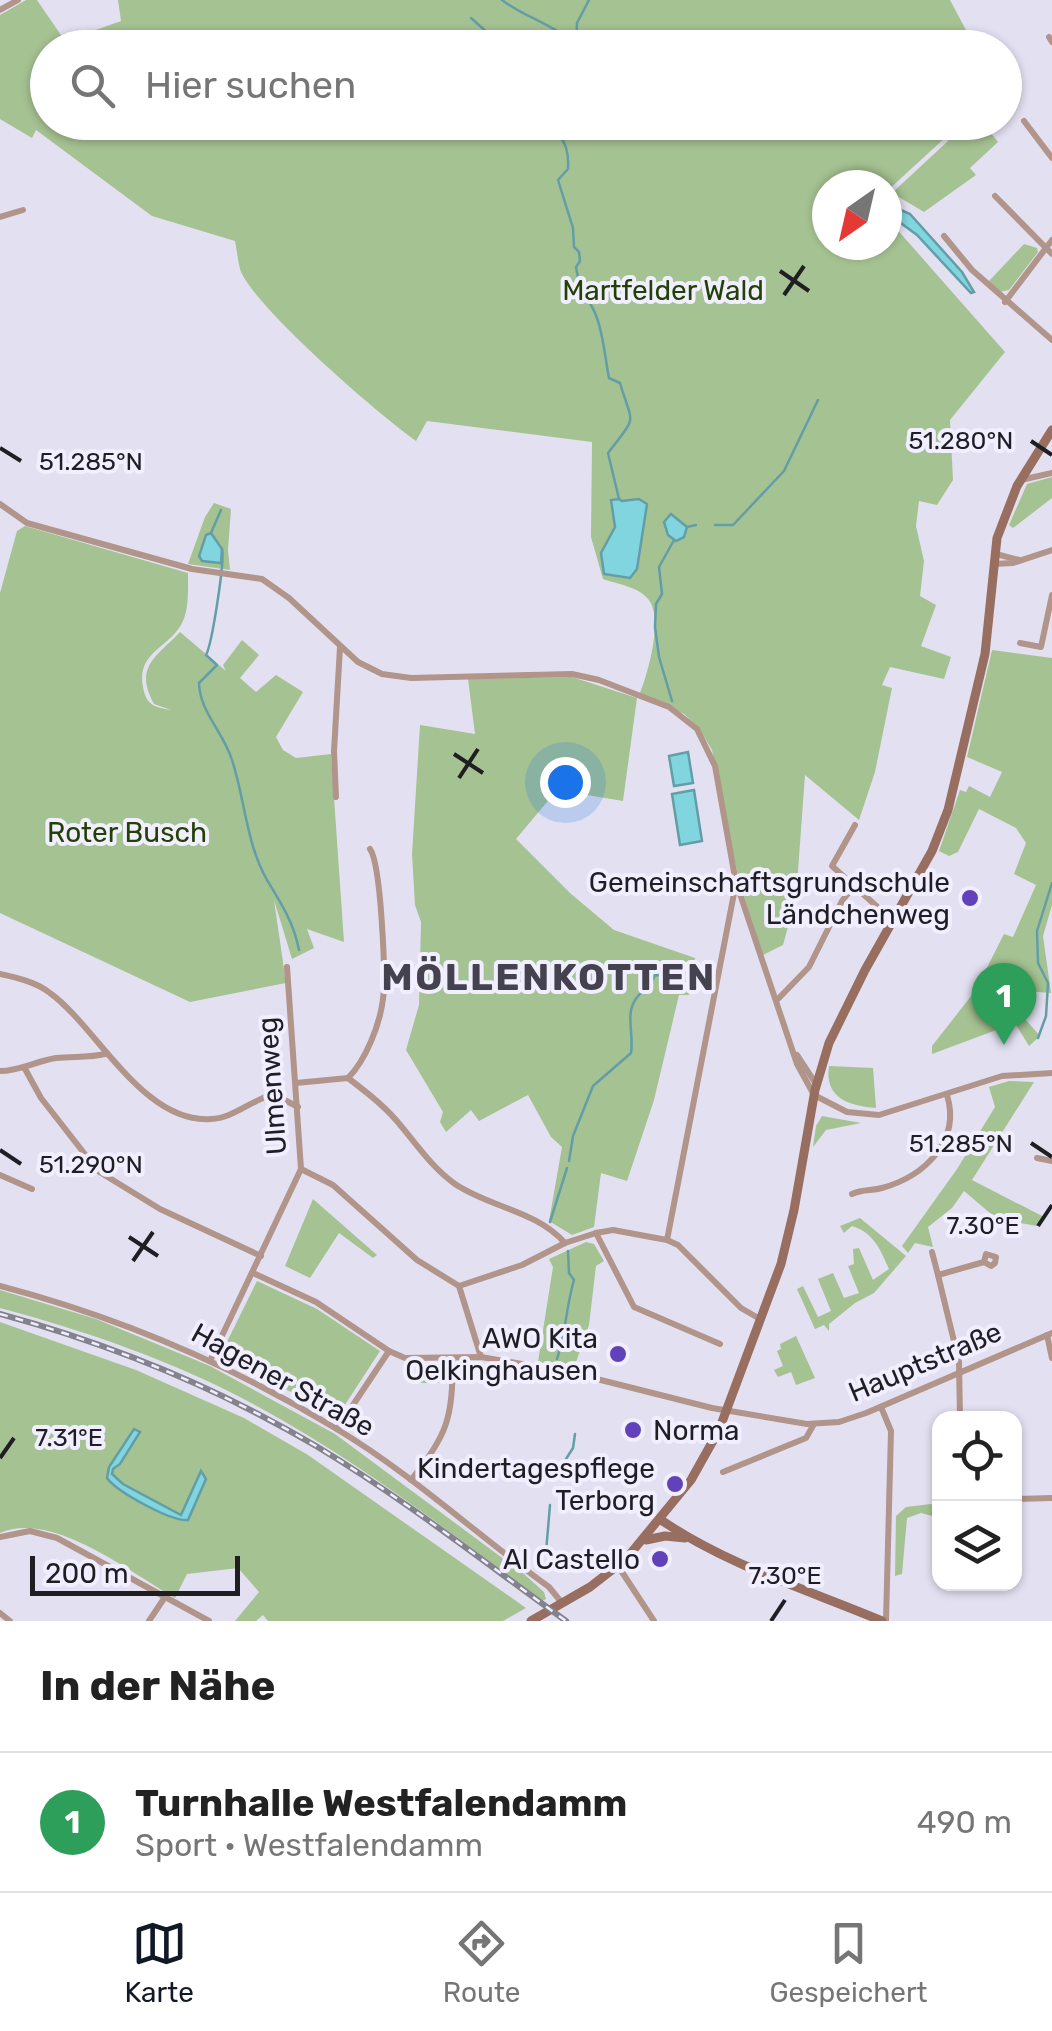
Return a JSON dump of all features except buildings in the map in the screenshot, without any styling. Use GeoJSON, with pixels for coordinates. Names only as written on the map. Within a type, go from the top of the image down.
{"type":"FeatureCollection","features":[{"type":"Feature","properties":{"kind":"main road"},"geometry":{"type":"LineString","coordinates":[[532,1620],[618,1566],[643,1541],[694,1476],[727,1410],[789,1230],[815,1082],[810,1058],[848,1002],[932,852],[951,800],[985,654],[993,559],[1006,510],[1052,430]]}},
{"type":"Feature","properties":{"kind":"main road"},"geometry":{"type":"LineString","coordinates":[[661,1520],[688,1538],[789,1584],[884,1621]]}},
{"type":"Feature","properties":{"kind":"main road"},"geometry":{"type":"LineString","coordinates":[[643,1541],[666,1536],[688,1538]]}},
{"type":"Feature","properties":{"kind":"street"},"geometry":{"type":"LineString","coordinates":[[0,10],[18,0]]}},
{"type":"Feature","properties":{"kind":"street"},"geometry":{"type":"LineString","coordinates":[[1024,121],[1052,158]]}},
{"type":"Feature","properties":{"kind":"street"},"geometry":{"type":"LineString","coordinates":[[995,196],[1048,252]]}},
{"type":"Feature","properties":{"kind":"street"},"geometry":{"type":"LineString","coordinates":[[0,216],[23,210]]}},
{"type":"Feature","properties":{"kind":"street"},"geometry":{"type":"LineString","coordinates":[[944,236],[1005,302],[1052,340]]}},
{"type":"Feature","properties":{"kind":"street"},"geometry":{"type":"LineString","coordinates":[[1005,302],[1048,252],[1052,240]]}},
{"type":"Feature","properties":{"kind":"street"},"geometry":{"type":"LineString","coordinates":[[1021,480],[1052,474]]}},
{"type":"Feature","properties":{"kind":"street"},"geometry":{"type":"LineString","coordinates":[[0,504],[27,523],[154,558],[262,580],[280,590],[358,662],[382,674],[411,678],[572,674],[599,680],[669,708],[697,729],[708,746],[718,777],[736,884],[778,999],[810,1058],[815,1082]]}},
{"type":"Feature","properties":{"kind":"street"},"geometry":{"type":"LineString","coordinates":[[993,559],[1013,563],[1052,550]]}},
{"type":"Feature","properties":{"kind":"street"},"geometry":{"type":"LineString","coordinates":[[1020,642],[1041,647],[1052,595]]}},
{"type":"Feature","properties":{"kind":"street"},"geometry":{"type":"LineString","coordinates":[[336,798],[334,751],[340,646]]}},
{"type":"Feature","properties":{"kind":"street"},"geometry":{"type":"LineString","coordinates":[[854,825],[832,866],[893,921]]}},
{"type":"Feature","properties":{"kind":"street"},"geometry":{"type":"LineString","coordinates":[[296,1084],[348,1078],[359,1065],[383,998],[378,890],[370,849]]}},
{"type":"Feature","properties":{"kind":"street"},"geometry":{"type":"LineString","coordinates":[[667,1240],[736,884]]}},
{"type":"Feature","properties":{"kind":"street"},"geometry":{"type":"LineString","coordinates":[[778,999],[810,967],[853,887]]}},
{"type":"Feature","properties":{"kind":"street","name":"Ulmenweg"},"geometry":{"type":"LineString","coordinates":[[210,1362],[301,1169],[287,967]]}},
{"type":"Feature","properties":{"kind":"street"},"geometry":{"type":"LineString","coordinates":[[0,974],[32,982],[54,995],[105,1054],[142,1089],[190,1118],[231,1115],[268,1096],[277,1096],[299,1107]]}},
{"type":"Feature","properties":{"kind":"street"},"geometry":{"type":"LineString","coordinates":[[0,1071],[61,1057],[92,1058],[105,1054]]}},
{"type":"Feature","properties":{"kind":"street"},"geometry":{"type":"LineString","coordinates":[[803,1074],[810,1058]]}},
{"type":"Feature","properties":{"kind":"street"},"geometry":{"type":"LineString","coordinates":[[24,1067],[40,1098],[98,1170],[160,1209],[261,1256]]}},
{"type":"Feature","properties":{"kind":"street"},"geometry":{"type":"LineString","coordinates":[[803,1074],[815,1082],[836,1108],[865,1115],[887,1114],[1002,1076],[1052,1073]]}},
{"type":"Feature","properties":{"kind":"street"},"geometry":{"type":"LineString","coordinates":[[803,1074],[815,1082]]}},
{"type":"Feature","properties":{"kind":"street"},"geometry":{"type":"LineString","coordinates":[[348,1078],[380,1104],[454,1183],[523,1212],[565,1243]]}},
{"type":"Feature","properties":{"kind":"street"},"geometry":{"type":"LineString","coordinates":[[852,1194],[908,1177],[934,1159],[952,1119],[946,1095]]}},
{"type":"Feature","properties":{"kind":"street"},"geometry":{"type":"LineString","coordinates":[[1037,1158],[1052,1162]]}},
{"type":"Feature","properties":{"kind":"street"},"geometry":{"type":"LineString","coordinates":[[301,1169],[333,1186],[418,1260],[459,1286],[482,1358]]}},
{"type":"Feature","properties":{"kind":"street"},"geometry":{"type":"LineString","coordinates":[[0,1175],[32,1189]]}},
{"type":"Feature","properties":{"kind":"street"},"geometry":{"type":"LineString","coordinates":[[459,1286],[522,1265],[565,1243],[613,1230],[678,1245],[741,1308],[760,1319]]}},
{"type":"Feature","properties":{"kind":"street"},"geometry":{"type":"LineString","coordinates":[[596,1233],[634,1306],[720,1344]]}},
{"type":"Feature","properties":{"kind":"street"},"geometry":{"type":"LineString","coordinates":[[932,1252],[960,1372],[960,1411]]}},
{"type":"Feature","properties":{"kind":"street"},"geometry":{"type":"LineString","coordinates":[[938,1275],[984,1262]]}},
{"type":"Feature","properties":{"kind":"street"},"geometry":{"type":"LineString","coordinates":[[253,1272],[316,1302],[389,1352],[337,1429]]}},
{"type":"Feature","properties":{"kind":"street","name":"Hagener Straße"},"geometry":{"type":"LineString","coordinates":[[0,1286],[118,1323],[210,1362],[337,1429],[549,1586],[558,1605]]}},
{"type":"Feature","properties":{"kind":"street"},"geometry":{"type":"LineString","coordinates":[[1049,1334],[1052,1358]]}},
{"type":"Feature","properties":{"kind":"street","name":"Hauptstraße"},"geometry":{"type":"LineString","coordinates":[[389,1352],[405,1358],[482,1358],[601,1379],[727,1410],[814,1424],[839,1422],[881,1407],[1049,1334]]}},
{"type":"Feature","properties":{"kind":"street"},"geometry":{"type":"LineString","coordinates":[[411,1481],[446,1429],[452,1406],[453,1358]]}},
{"type":"Feature","properties":{"kind":"street"},"geometry":{"type":"LineString","coordinates":[[881,1407],[890,1430],[884,1621]]}},
{"type":"Feature","properties":{"kind":"street","name":"Hauptstraße"},"geometry":{"type":"LineString","coordinates":[[723,1472],[806,1438],[814,1424]]}},
{"type":"Feature","properties":{"kind":"street"},"geometry":{"type":"LineString","coordinates":[[1022,1499],[1052,1498]]}},
{"type":"Feature","properties":{"kind":"street"},"geometry":{"type":"LineString","coordinates":[[0,1537],[30,1531],[57,1538],[208,1621]]}},
{"type":"Feature","properties":{"kind":"street"},"geometry":{"type":"LineString","coordinates":[[618,1566],[654,1621]]}},
{"type":"Feature","properties":{"kind":"street"},"geometry":{"type":"LineString","coordinates":[[148,1621],[165,1597]]}},
{"type":"Feature","properties":{"kind":"street"},"geometry":{"type":"LineString","coordinates":[[0,1613],[10,1621]]}},
{"type":"Feature","properties":{"kind":"green space","name":"Martfelder Wald"},"geometry":{"type":"Polygon","coordinates":[[[26,0],[37,0],[57,30],[30,30],[30,137],[0,119],[0,15],[26,0]]]}},
{"type":"Feature","properties":{"kind":"green space","name":"Martfelder Wald"},"geometry":{"type":"Polygon","coordinates":[[[118,0],[950,0],[966,30],[96,30],[121,21],[118,0]]]}},
{"type":"Feature","properties":{"kind":"green space","name":"Martfelder Wald"},"geometry":{"type":"Polygon","coordinates":[[[49,140],[943,140],[902,177],[902,170],[812,170],[812,260],[902,260],[902,235],[1005,352],[950,420],[953,480],[937,505],[919,501],[916,526],[924,561],[920,596],[936,605],[921,646],[951,657],[944,679],[890,667],[882,685],[892,688],[875,772],[859,820],[805,775],[796,898],[783,945],[763,955],[739,881],[712,750],[699,728],[684,714],[640,693],[653,645],[653,607],[639,592],[603,579],[591,537],[592,442],[427,421],[416,441],[348,386],[270,311],[241,272],[235,241],[152,216],[49,140]]]}},
{"type":"Feature","properties":{"kind":"green space","name":"Martfelder Wald"},"geometry":{"type":"Polygon","coordinates":[[[948,140],[998,142],[970,168],[976,175],[924,212],[902,199],[902,184],[948,140]]]}},
{"type":"Feature","properties":{"kind":"green space"},"geometry":{"type":"Polygon","coordinates":[[[1024,244],[1038,252],[1009,290],[999,292],[989,281],[1024,244]]]}},
{"type":"Feature","properties":{"kind":"green space"},"geometry":{"type":"Polygon","coordinates":[[[1052,477],[1052,498],[1013,528],[1009,525],[1027,484],[1052,477]]]}},
{"type":"Feature","properties":{"kind":"green space"},"geometry":{"type":"Polygon","coordinates":[[[214,503],[231,509],[230,570],[188,564],[214,503]]]}},
{"type":"Feature","properties":{"kind":"green space","name":"Roter Busch"},"geometry":{"type":"Polygon","coordinates":[[[25,526],[188,573],[183,621],[149,657],[142,675],[146,698],[152,704],[171,710],[154,704],[148,691],[147,671],[180,632],[226,671],[223,665],[242,640],[259,655],[240,678],[256,692],[276,675],[303,692],[276,737],[283,750],[296,758],[331,754],[344,942],[307,929],[314,948],[292,959],[274,900],[286,983],[190,1002],[0,913],[0,593],[17,531],[25,526]]]}},
{"type":"Feature","properties":{"kind":"green space"},"geometry":{"type":"Polygon","coordinates":[[[992,650],[1052,658],[1052,905],[1043,936],[1051,993],[1022,991],[1018,997],[1019,1012],[1040,1036],[1029,1046],[1015,1023],[932,1054],[932,1046],[975,991],[1004,934],[1013,937],[1036,885],[1014,874],[1026,843],[1016,828],[979,809],[958,852],[949,856],[939,851],[960,790],[966,792],[969,786],[990,797],[1002,772],[967,757],[992,650]]]}},
{"type":"Feature","properties":{"kind":"green space"},"geometry":{"type":"Polygon","coordinates":[[[572,677],[637,698],[623,801],[557,790],[516,839],[614,930],[695,958],[689,995],[679,995],[654,1100],[627,1181],[601,1173],[594,1227],[572,1235],[549,1221],[562,1147],[551,1137],[528,1095],[479,1121],[471,1110],[446,1132],[440,1122],[443,1112],[406,1050],[419,1005],[421,922],[415,905],[412,854],[420,725],[475,734],[468,679],[572,677]]]}},
{"type":"Feature","properties":{"kind":"green space"},"geometry":{"type":"Polygon","coordinates":[[[829,1066],[873,1068],[876,1108],[840,1098],[830,1086],[829,1066]]]}},
{"type":"Feature","properties":{"kind":"green space"},"geometry":{"type":"Polygon","coordinates":[[[1009,1081],[1034,1082],[972,1180],[1044,1217],[1037,1226],[997,1219],[964,1191],[952,1208],[928,1227],[933,1247],[915,1243],[908,1253],[902,1246],[995,1107],[989,1087],[1009,1081]]]}},
{"type":"Feature","properties":{"kind":"green space"},"geometry":{"type":"Polygon","coordinates":[[[822,1116],[861,1123],[826,1130],[813,1147],[822,1116]]]}},
{"type":"Feature","properties":{"kind":"green space"},"geometry":{"type":"Polygon","coordinates":[[[313,1199],[377,1255],[373,1258],[339,1233],[310,1278],[285,1266],[313,1199]]]}},
{"type":"Feature","properties":{"kind":"green space"},"geometry":{"type":"Polygon","coordinates":[[[860,1218],[906,1256],[874,1293],[829,1324],[829,1331],[824,1325],[815,1329],[797,1289],[803,1286],[818,1317],[831,1311],[818,1279],[833,1273],[844,1298],[859,1293],[848,1266],[854,1264],[853,1249],[859,1248],[873,1280],[889,1269],[871,1237],[852,1226],[844,1233],[840,1226],[860,1218]]]}},
{"type":"Feature","properties":{"kind":"green space"},"geometry":{"type":"Polygon","coordinates":[[[586,1242],[594,1244],[604,1261],[596,1266],[589,1325],[574,1368],[538,1362],[553,1267],[549,1259],[586,1242]]]}},
{"type":"Feature","properties":{"kind":"green space"},"geometry":{"type":"Polygon","coordinates":[[[257,1281],[317,1309],[380,1351],[337,1417],[221,1354],[257,1281]]]}},
{"type":"Feature","properties":{"kind":"green space"},"geometry":{"type":"Polygon","coordinates":[[[0,1290],[96,1319],[210,1366],[335,1434],[524,1574],[544,1592],[546,1599],[542,1601],[372,1476],[264,1410],[135,1351],[0,1308],[0,1290]]]}},
{"type":"Feature","properties":{"kind":"green space"},"geometry":{"type":"Polygon","coordinates":[[[0,1322],[136,1370],[244,1418],[308,1455],[526,1608],[503,1621],[268,1621],[263,1615],[256,1621],[235,1621],[259,1592],[238,1568],[187,1574],[175,1598],[66,1537],[20,1528],[0,1533],[0,1322]]]}},
{"type":"Feature","properties":{"kind":"green space"},"geometry":{"type":"Polygon","coordinates":[[[796,1336],[815,1378],[796,1385],[791,1372],[778,1377],[774,1370],[783,1366],[777,1351],[780,1344],[796,1336]]]}},
{"type":"Feature","properties":{"kind":"green space"},"geometry":{"type":"Polygon","coordinates":[[[416,1366],[447,1367],[446,1383],[416,1383],[416,1366]]]}},
{"type":"Feature","properties":{"kind":"green space"},"geometry":{"type":"Polygon","coordinates":[[[932,1504],[932,1516],[921,1513],[907,1518],[902,1574],[895,1576],[896,1516],[906,1507],[932,1504]]]}},
{"type":"Feature","properties":{"kind":"water"},"geometry":{"type":"Polygon","coordinates":[[[902,210],[910,214],[962,272],[974,292],[971,293],[902,224],[902,210]]]}},
{"type":"Feature","properties":{"kind":"water"},"geometry":{"type":"Polygon","coordinates":[[[639,499],[647,504],[637,569],[630,578],[604,574],[601,553],[615,527],[611,500],[639,499]]]}},
{"type":"Feature","properties":{"kind":"water"},"geometry":{"type":"Polygon","coordinates":[[[671,514],[687,527],[684,537],[676,541],[668,535],[664,522],[671,514]]]}},
{"type":"Feature","properties":{"kind":"water"},"geometry":{"type":"Polygon","coordinates":[[[211,533],[222,549],[221,563],[202,561],[199,556],[206,535],[211,533]]]}},
{"type":"Feature","properties":{"kind":"water"},"geometry":{"type":"Polygon","coordinates":[[[688,752],[693,783],[674,786],[669,756],[688,752]]]}},
{"type":"Feature","properties":{"kind":"water"},"geometry":{"type":"Polygon","coordinates":[[[694,790],[702,841],[680,845],[672,794],[694,790]]]}},
{"type":"Feature","properties":{"kind":"water"},"geometry":{"type":"Polygon","coordinates":[[[134,1429],[140,1432],[112,1474],[181,1515],[201,1471],[206,1479],[188,1520],[145,1505],[107,1478],[109,1467],[134,1429]]]}},
{"type":"Feature","properties":{"kind":"waterway"},"geometry":{"type":"LineString","coordinates":[[502,0],[556,30]]}},
{"type":"Feature","properties":{"kind":"waterway"},"geometry":{"type":"LineString","coordinates":[[577,30],[589,0]]}},
{"type":"Feature","properties":{"kind":"waterway"},"geometry":{"type":"LineString","coordinates":[[471,18],[484,30]]}},
{"type":"Feature","properties":{"kind":"waterway"},"geometry":{"type":"LineString","coordinates":[[562,140],[568,169],[558,180],[573,228],[574,247],[579,252],[576,267],[581,294],[594,310],[609,378],[620,383],[630,414],[628,425],[608,453],[619,499]]}},
{"type":"Feature","properties":{"kind":"waterway"},"geometry":{"type":"LineString","coordinates":[[715,525],[733,525],[784,471],[818,400]]}},
{"type":"Feature","properties":{"kind":"waterway"},"geometry":{"type":"LineString","coordinates":[[211,533],[221,510]]}},
{"type":"Feature","properties":{"kind":"waterway"},"geometry":{"type":"LineString","coordinates":[[687,527],[696,525]]}},
{"type":"Feature","properties":{"kind":"waterway"},"geometry":{"type":"LineString","coordinates":[[672,701],[655,627],[656,604],[662,594],[659,567],[674,540]]}},
{"type":"Feature","properties":{"kind":"waterway"},"geometry":{"type":"LineString","coordinates":[[222,549],[206,655],[217,665],[199,683],[200,694],[232,760],[260,866],[290,922],[299,950]]}},
{"type":"Feature","properties":{"kind":"waterway"},"geometry":{"type":"LineString","coordinates":[[1038,1038],[1046,1016],[1048,983],[1038,963],[1037,931],[1052,883]]}},
{"type":"Feature","properties":{"kind":"waterway"},"geometry":{"type":"LineString","coordinates":[[569,1161],[573,1136],[593,1086],[631,1053],[634,1002],[655,975],[675,976]]}},
{"type":"Feature","properties":{"kind":"waterway"},"geometry":{"type":"LineString","coordinates":[[550,1222],[567,1168]]}},
{"type":"Feature","properties":{"kind":"waterway"},"geometry":{"type":"LineString","coordinates":[[557,1359],[574,1280],[569,1273],[568,1251]]}},
{"type":"Feature","properties":{"kind":"waterway"},"geometry":{"type":"LineString","coordinates":[[559,1470],[573,1448],[575,1434]]}},
{"type":"Feature","properties":{"kind":"waterway"},"geometry":{"type":"LineString","coordinates":[[546,1552],[550,1505]]}},
{"type":"Feature","properties":{"kind":"railway"},"geometry":{"type":"LineString","coordinates":[[0,1314],[82,1339],[162,1370],[279,1425],[380,1487],[566,1621]]}},
{"type":"Feature","properties":{"kind":"place","name":"Gemeinschaftsgrundschule Ländchenweg"},"geometry":{"type":"Point","coordinates":[970,898]}},
{"type":"Feature","properties":{"kind":"place","name":"Turnhalle Westfalendamm"},"geometry":{"type":"Point","coordinates":[1004,1045]}},
{"type":"Feature","properties":{"kind":"place","name":"AWO Kita Oelkinghausen"},"geometry":{"type":"Point","coordinates":[618,1354]}},
{"type":"Feature","properties":{"kind":"place","name":"Norma"},"geometry":{"type":"Point","coordinates":[633,1430]}},
{"type":"Feature","properties":{"kind":"place","name":"Kindertagespflege Terborg"},"geometry":{"type":"Point","coordinates":[675,1484]}},
{"type":"Feature","properties":{"kind":"place","name":"Al Castello"},"geometry":{"type":"Point","coordinates":[660,1559]}},
{"type":"Feature","properties":{"kind":"district","name":"MÖLLENKOTTEN"},"geometry":{"type":"Point","coordinates":[549,977]}}]}
